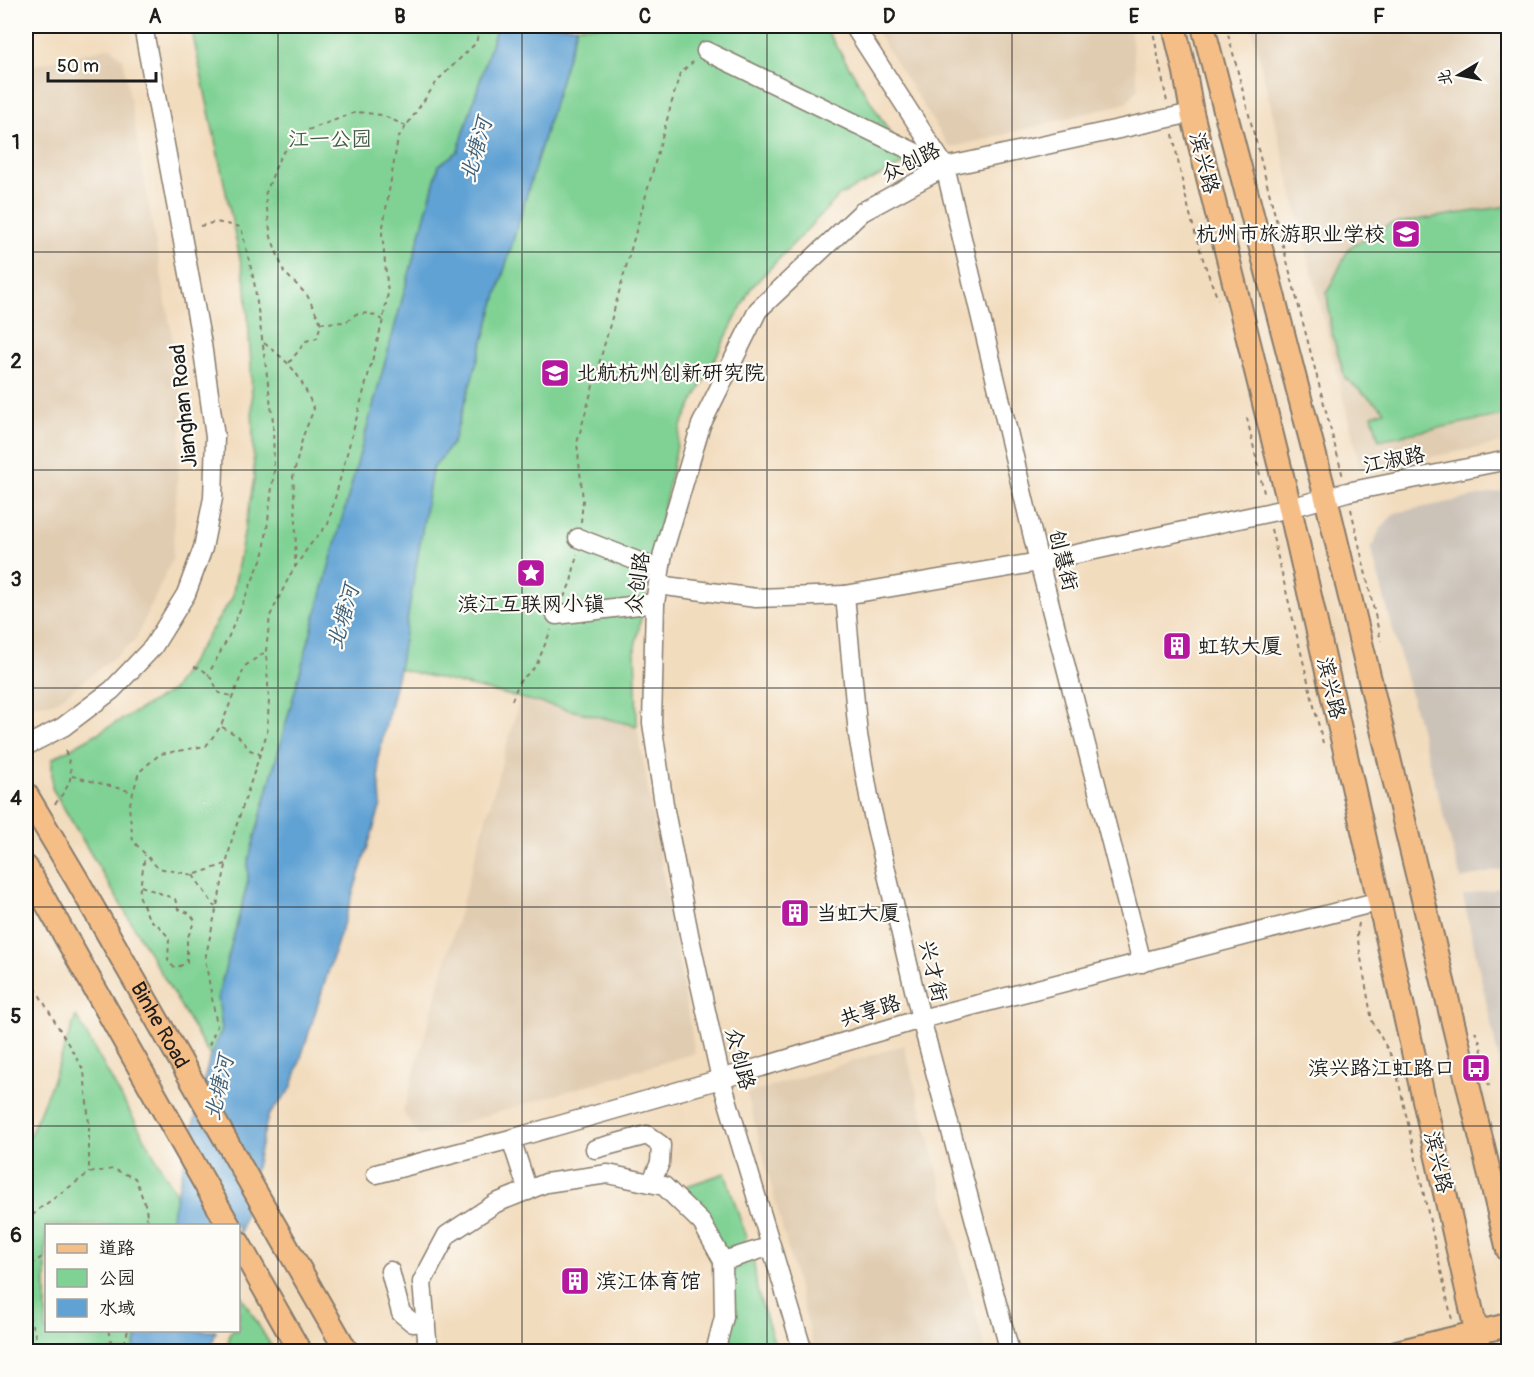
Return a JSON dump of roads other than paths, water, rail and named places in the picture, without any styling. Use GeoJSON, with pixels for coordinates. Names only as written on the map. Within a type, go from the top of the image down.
{"type":"FeatureCollection","features":[{"type":"Feature","properties":{"kind":"main road","name":"滨兴路"},"geometry":{"type":"LineString","coordinates":[[1174,26],[1185,72],[1181,115],[1279,510],[1372,903],[1471,1341]]}},
{"type":"Feature","properties":{"kind":"main road","name":"滨兴路"},"geometry":{"type":"LineString","coordinates":[[1203,26],[1326,498],[1509,1250]]}},
{"type":"Feature","properties":{"kind":"main road","name":"Binhe Road"},"geometry":{"type":"LineString","coordinates":[[26,794],[347,1352]]}},
{"type":"Feature","properties":{"kind":"main road","name":"Binhe Road"},"geometry":{"type":"LineString","coordinates":[[26,867],[228,1224]]}},
{"type":"Feature","properties":{"kind":"main road"},"geometry":{"type":"LineString","coordinates":[[240,1246],[300,1352]]}},
{"type":"Feature","properties":{"kind":"main road"},"geometry":{"type":"LineString","coordinates":[[1397,1352],[1471,1341],[1509,1325]]}},
{"type":"Feature","properties":{"kind":"street","name":"Jianghan Road"},"geometry":{"type":"LineString","coordinates":[[26,746],[63,727],[112,690],[153,647],[186,594],[203,548],[213,498],[214,437],[202,344],[143,26]]}},
{"type":"Feature","properties":{"kind":"street","name":"创慧街"},"geometry":{"type":"LineString","coordinates":[[854,26],[945,167],[1040,562],[1142,963]]}},
{"type":"Feature","properties":{"kind":"street"},"geometry":{"type":"LineString","coordinates":[[706,51],[945,167]]}},
{"type":"Feature","properties":{"kind":"street","name":"众创路"},"geometry":{"type":"LineString","coordinates":[[803,1352],[721,1079],[665,811],[652,723],[658,586],[700,425],[758,310],[862,212],[945,167],[1181,115]]}},
{"type":"Feature","properties":{"kind":"street","name":"江淑路"},"geometry":{"type":"LineString","coordinates":[[658,586],[756,598],[845,595],[1040,562],[1509,460]]}},
{"type":"Feature","properties":{"kind":"street"},"geometry":{"type":"LineString","coordinates":[[579,538],[658,586]]}},
{"type":"Feature","properties":{"kind":"street"},"geometry":{"type":"LineString","coordinates":[[556,615],[658,586]]}},
{"type":"Feature","properties":{"kind":"street","name":"兴才街"},"geometry":{"type":"LineString","coordinates":[[845,595],[858,735],[870,802],[921,1019],[1010,1352]]}},
{"type":"Feature","properties":{"kind":"street","name":"共享路"},"geometry":{"type":"LineString","coordinates":[[376,1174],[511,1139],[921,1019],[1372,903]]}},
{"type":"Feature","properties":{"kind":"street"},"geometry":{"type":"LineString","coordinates":[[595,1149],[647,1135],[661,1145],[660,1163],[651,1184]]}},
{"type":"Feature","properties":{"kind":"street"},"geometry":{"type":"LineString","coordinates":[[511,1139],[528,1191]]}},
{"type":"Feature","properties":{"kind":"street"},"geometry":{"type":"LineString","coordinates":[[432,1352],[427,1339],[422,1282],[447,1235],[496,1203],[546,1183],[608,1174],[664,1186],[702,1223],[723,1262],[724,1317],[715,1352]]}},
{"type":"Feature","properties":{"kind":"street"},"geometry":{"type":"LineString","coordinates":[[723,1262],[771,1246]]}},
{"type":"Feature","properties":{"kind":"street"},"geometry":{"type":"LineString","coordinates":[[390,1271],[401,1313],[413,1323],[426,1322]]}},
{"type":"Feature","properties":{"kind":"water","name":"北塘河"},"geometry":{"type":"Polygon","coordinates":[[[497,26],[577,26],[453,442],[432,470],[399,669],[378,758],[381,805],[291,1089],[268,1116],[240,1234],[240,1224],[169,1224],[210,1056],[222,1029],[218,996],[248,882],[248,862],[439,165],[458,151],[497,26]]]}},
{"type":"Feature","properties":{"kind":"water"},"geometry":{"type":"Polygon","coordinates":[[[138,1332],[216,1332],[210,1351],[133,1351],[138,1332]]]}},
{"type":"Feature","properties":{"kind":"place","name":"杭州市旅游职业学校"},"geometry":{"type":"Point","coordinates":[1406,234]}},
{"type":"Feature","properties":{"kind":"place","name":"北航杭州创新研究院"},"geometry":{"type":"Point","coordinates":[555,373]}},
{"type":"Feature","properties":{"kind":"place","name":"滨江互联网小镇"},"geometry":{"type":"Point","coordinates":[531,573]}},
{"type":"Feature","properties":{"kind":"place","name":"虹软大厦"},"geometry":{"type":"Point","coordinates":[1177,646]}},
{"type":"Feature","properties":{"kind":"place","name":"当虹大厦"},"geometry":{"type":"Point","coordinates":[795,913]}},
{"type":"Feature","properties":{"kind":"place","name":"滨兴路江虹路口"},"geometry":{"type":"Point","coordinates":[1476,1068]}},
{"type":"Feature","properties":{"kind":"place","name":"滨江体育馆"},"geometry":{"type":"Point","coordinates":[575,1281]}},
{"type":"Feature","properties":{"kind":"park label","name":"江一公园"},"geometry":{"type":"Point","coordinates":[330,139]}}]}
